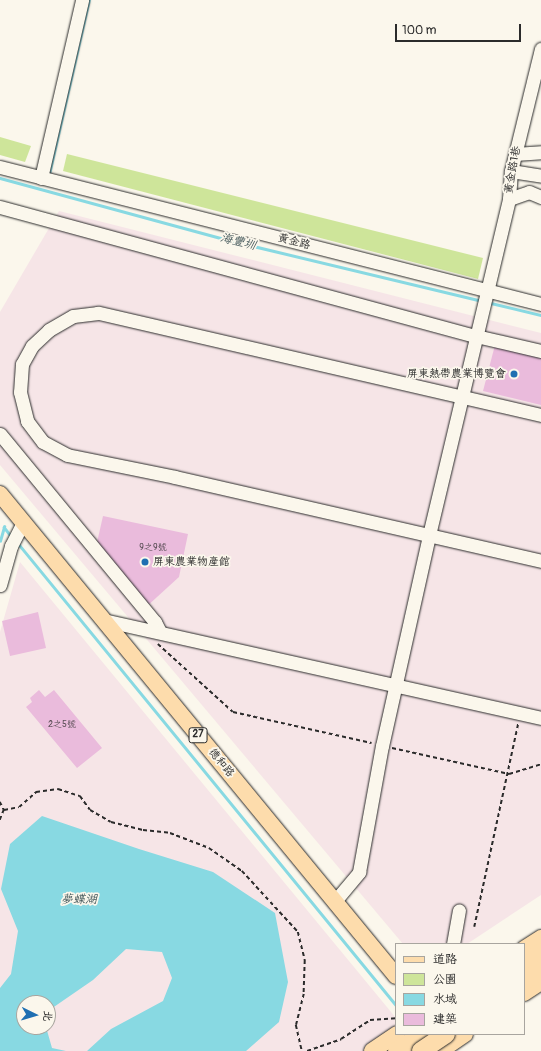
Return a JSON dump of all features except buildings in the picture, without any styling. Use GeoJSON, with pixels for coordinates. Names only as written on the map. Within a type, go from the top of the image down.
{"type":"FeatureCollection","features":[{"type":"Feature","properties":{"kind":"highway"},"geometry":{"type":"LineString","coordinates":[[525,963],[540,941]]}},
{"type":"Feature","properties":{"kind":"highway"},"geometry":{"type":"LineString","coordinates":[[525,980],[541,970]]}},
{"type":"Feature","properties":{"kind":"highway"},"geometry":{"type":"LineString","coordinates":[[397,1051],[421,1035]]}},
{"type":"Feature","properties":{"kind":"highway"},"geometry":{"type":"LineString","coordinates":[[420,1051],[445,1043]]}},
{"type":"Feature","properties":{"kind":"main road","name":"德和路"},"geometry":{"type":"LineString","coordinates":[[0,494],[395,975]]}},
{"type":"Feature","properties":{"kind":"main road"},"geometry":{"type":"LineString","coordinates":[[525,948],[540,941]]}},
{"type":"Feature","properties":{"kind":"main road"},"geometry":{"type":"LineString","coordinates":[[525,993],[541,982]]}},
{"type":"Feature","properties":{"kind":"main road"},"geometry":{"type":"LineString","coordinates":[[372,1051],[396,1035]]}},
{"type":"Feature","properties":{"kind":"main road"},"geometry":{"type":"LineString","coordinates":[[445,1043],[463,1035]]}},
{"type":"Feature","properties":{"kind":"street"},"geometry":{"type":"LineString","coordinates":[[41,178],[82,0]]}},
{"type":"Feature","properties":{"kind":"street","name":"黃金路1巷"},"geometry":{"type":"LineString","coordinates":[[335,902],[359,872],[382,746],[429,535],[509,199],[511,171],[540,57]]}},
{"type":"Feature","properties":{"kind":"street"},"geometry":{"type":"LineString","coordinates":[[515,154],[541,152]]}},
{"type":"Feature","properties":{"kind":"street","name":"黃金路"},"geometry":{"type":"LineString","coordinates":[[0,166],[41,178],[486,292],[541,304]]}},
{"type":"Feature","properties":{"kind":"street"},"geometry":{"type":"LineString","coordinates":[[511,171],[541,176]]}},
{"type":"Feature","properties":{"kind":"street"},"geometry":{"type":"LineString","coordinates":[[509,199],[529,192],[541,197]]}},
{"type":"Feature","properties":{"kind":"street"},"geometry":{"type":"LineString","coordinates":[[0,207],[476,336],[541,351]]}},
{"type":"Feature","properties":{"kind":"street"},"geometry":{"type":"LineString","coordinates":[[541,416],[462,396],[98,313],[73,316],[49,330],[32,346],[22,364],[20,392],[27,421],[43,442],[67,455],[541,561]]}},
{"type":"Feature","properties":{"kind":"street"},"geometry":{"type":"LineString","coordinates":[[0,434],[155,622],[160,632]]}},
{"type":"Feature","properties":{"kind":"street"},"geometry":{"type":"LineString","coordinates":[[0,585],[11,546],[23,522]]}},
{"type":"Feature","properties":{"kind":"street"},"geometry":{"type":"LineString","coordinates":[[103,620],[541,718]]}},
{"type":"Feature","properties":{"kind":"street"},"geometry":{"type":"LineString","coordinates":[[453,943],[459,911]]}},
{"type":"Feature","properties":{"kind":"path"},"geometry":{"type":"LineString","coordinates":[[160,632],[158,644],[233,712],[509,774],[541,764]]}},
{"type":"Feature","properties":{"kind":"path"},"geometry":{"type":"LineString","coordinates":[[474,927],[509,774],[521,713]]}},
{"type":"Feature","properties":{"kind":"path"},"geometry":{"type":"LineString","coordinates":[[4,810],[19,807],[36,792],[58,789],[80,796],[90,810],[111,822],[143,830],[170,832],[209,848],[242,871],[298,932],[306,960],[304,994],[296,1025],[302,1051]]}},
{"type":"Feature","properties":{"kind":"path"},"geometry":{"type":"LineString","coordinates":[[0,802],[4,810],[0,820]]}},
{"type":"Feature","properties":{"kind":"path"},"geometry":{"type":"LineString","coordinates":[[307,1051],[340,1039],[370,1020],[395,1018]]}},
{"type":"Feature","properties":{"kind":"shaded area"},"geometry":{"type":"Polygon","coordinates":[[[59,211],[541,333],[541,895],[469,943],[402,943],[0,465],[0,312],[59,211]]]}},
{"type":"Feature","properties":{"kind":"shaded area"},"geometry":{"type":"Polygon","coordinates":[[[20,562],[395,1017],[395,1035],[410,1035],[423,1051],[0,1051],[0,632],[20,562]]]}},
{"type":"Feature","properties":{"kind":"green space"},"geometry":{"type":"Polygon","coordinates":[[[0,137],[31,146],[25,162],[0,155],[0,137]]]}},
{"type":"Feature","properties":{"kind":"green space"},"geometry":{"type":"Polygon","coordinates":[[[67,154],[483,258],[478,279],[63,171],[67,154]]]}},
{"type":"Feature","properties":{"kind":"water","name":"夢蝶湖"},"geometry":{"type":"Polygon","coordinates":[[[42,816],[213,872],[275,913],[288,982],[279,1022],[246,1051],[87,1051],[111,1029],[163,1001],[172,978],[162,952],[126,949],[93,980],[56,1005],[56,995],[16,995],[16,1035],[48,1035],[52,1048],[66,1051],[0,1051],[0,988],[11,974],[18,931],[1,889],[10,844],[42,816]]]}},
{"type":"Feature","properties":{"kind":"waterway"},"geometry":{"type":"LineString","coordinates":[[49,174],[89,0]]}},
{"type":"Feature","properties":{"kind":"waterway","name":"海豐圳"},"geometry":{"type":"LineString","coordinates":[[0,178],[224,239],[478,300]]}},
{"type":"Feature","properties":{"kind":"waterway","name":"海豐圳"},"geometry":{"type":"LineString","coordinates":[[491,303],[541,315]]}},
{"type":"Feature","properties":{"kind":"waterway"},"geometry":{"type":"LineString","coordinates":[[4,527],[11,536]]}},
{"type":"Feature","properties":{"kind":"waterway"},"geometry":{"type":"LineString","coordinates":[[0,541],[4,527]]}},
{"type":"Feature","properties":{"kind":"waterway"},"geometry":{"type":"LineString","coordinates":[[17,542],[395,1004]]}},
{"type":"Feature","properties":{"kind":"place","name":"屏東熱帶農業博覽會"},"geometry":{"type":"Point","coordinates":[514,374]}},
{"type":"Feature","properties":{"kind":"place","name":"屏東農業物產館"},"geometry":{"type":"Point","coordinates":[145,562]}}]}
